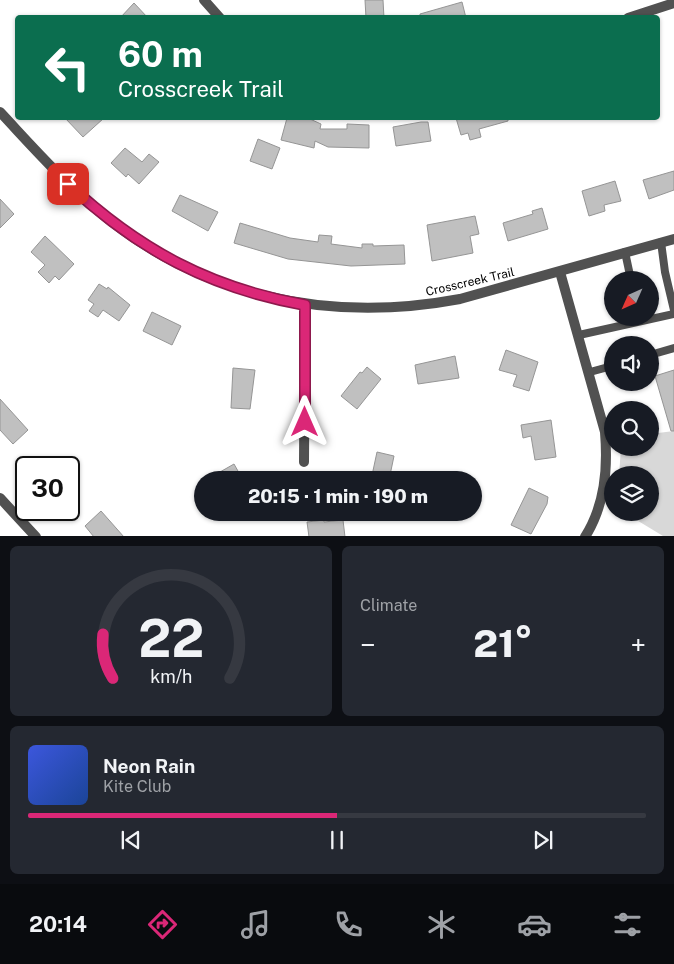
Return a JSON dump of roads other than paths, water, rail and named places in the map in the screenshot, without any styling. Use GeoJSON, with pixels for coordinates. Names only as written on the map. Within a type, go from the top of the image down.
{"type":"FeatureCollection","features":[{"type":"Feature","properties":{"kind":"street"},"geometry":{"type":"LineString","coordinates":[[204,0],[217,15]]}},
{"type":"Feature","properties":{"kind":"street"},"geometry":{"type":"LineString","coordinates":[[638,15],[674,4]]}},
{"type":"Feature","properties":{"kind":"street","name":"Crosscreek Trail"},"geometry":{"type":"LineString","coordinates":[[0,112],[85,200],[144,245],[197,274],[249,292],[305,305],[375,309],[428,305],[460,299],[560,272],[674,238]]}},
{"type":"Feature","properties":{"kind":"street"},"geometry":{"type":"LineString","coordinates":[[560,272],[590,372],[605,432],[607,457],[602,497],[585,536]]}},
{"type":"Feature","properties":{"kind":"street"},"geometry":{"type":"LineString","coordinates":[[304,462],[305,305]]}},
{"type":"Feature","properties":{"kind":"street"},"geometry":{"type":"LineString","coordinates":[[0,498],[36,536]]}},
{"type":"Feature","properties":{"kind":"lane"},"geometry":{"type":"LineString","coordinates":[[661,242],[674,310]]}},
{"type":"Feature","properties":{"kind":"lane"},"geometry":{"type":"LineString","coordinates":[[625,252],[629,271]]}},
{"type":"Feature","properties":{"kind":"lane"},"geometry":{"type":"LineString","coordinates":[[659,317],[674,314]]}},
{"type":"Feature","properties":{"kind":"lane"},"geometry":{"type":"LineString","coordinates":[[579,335],[615,326]]}},
{"type":"Feature","properties":{"kind":"lane"},"geometry":{"type":"LineString","coordinates":[[659,352],[674,348]]}},
{"type":"Feature","properties":{"kind":"lane"},"geometry":{"type":"LineString","coordinates":[[590,372],[604,368]]}}]}
